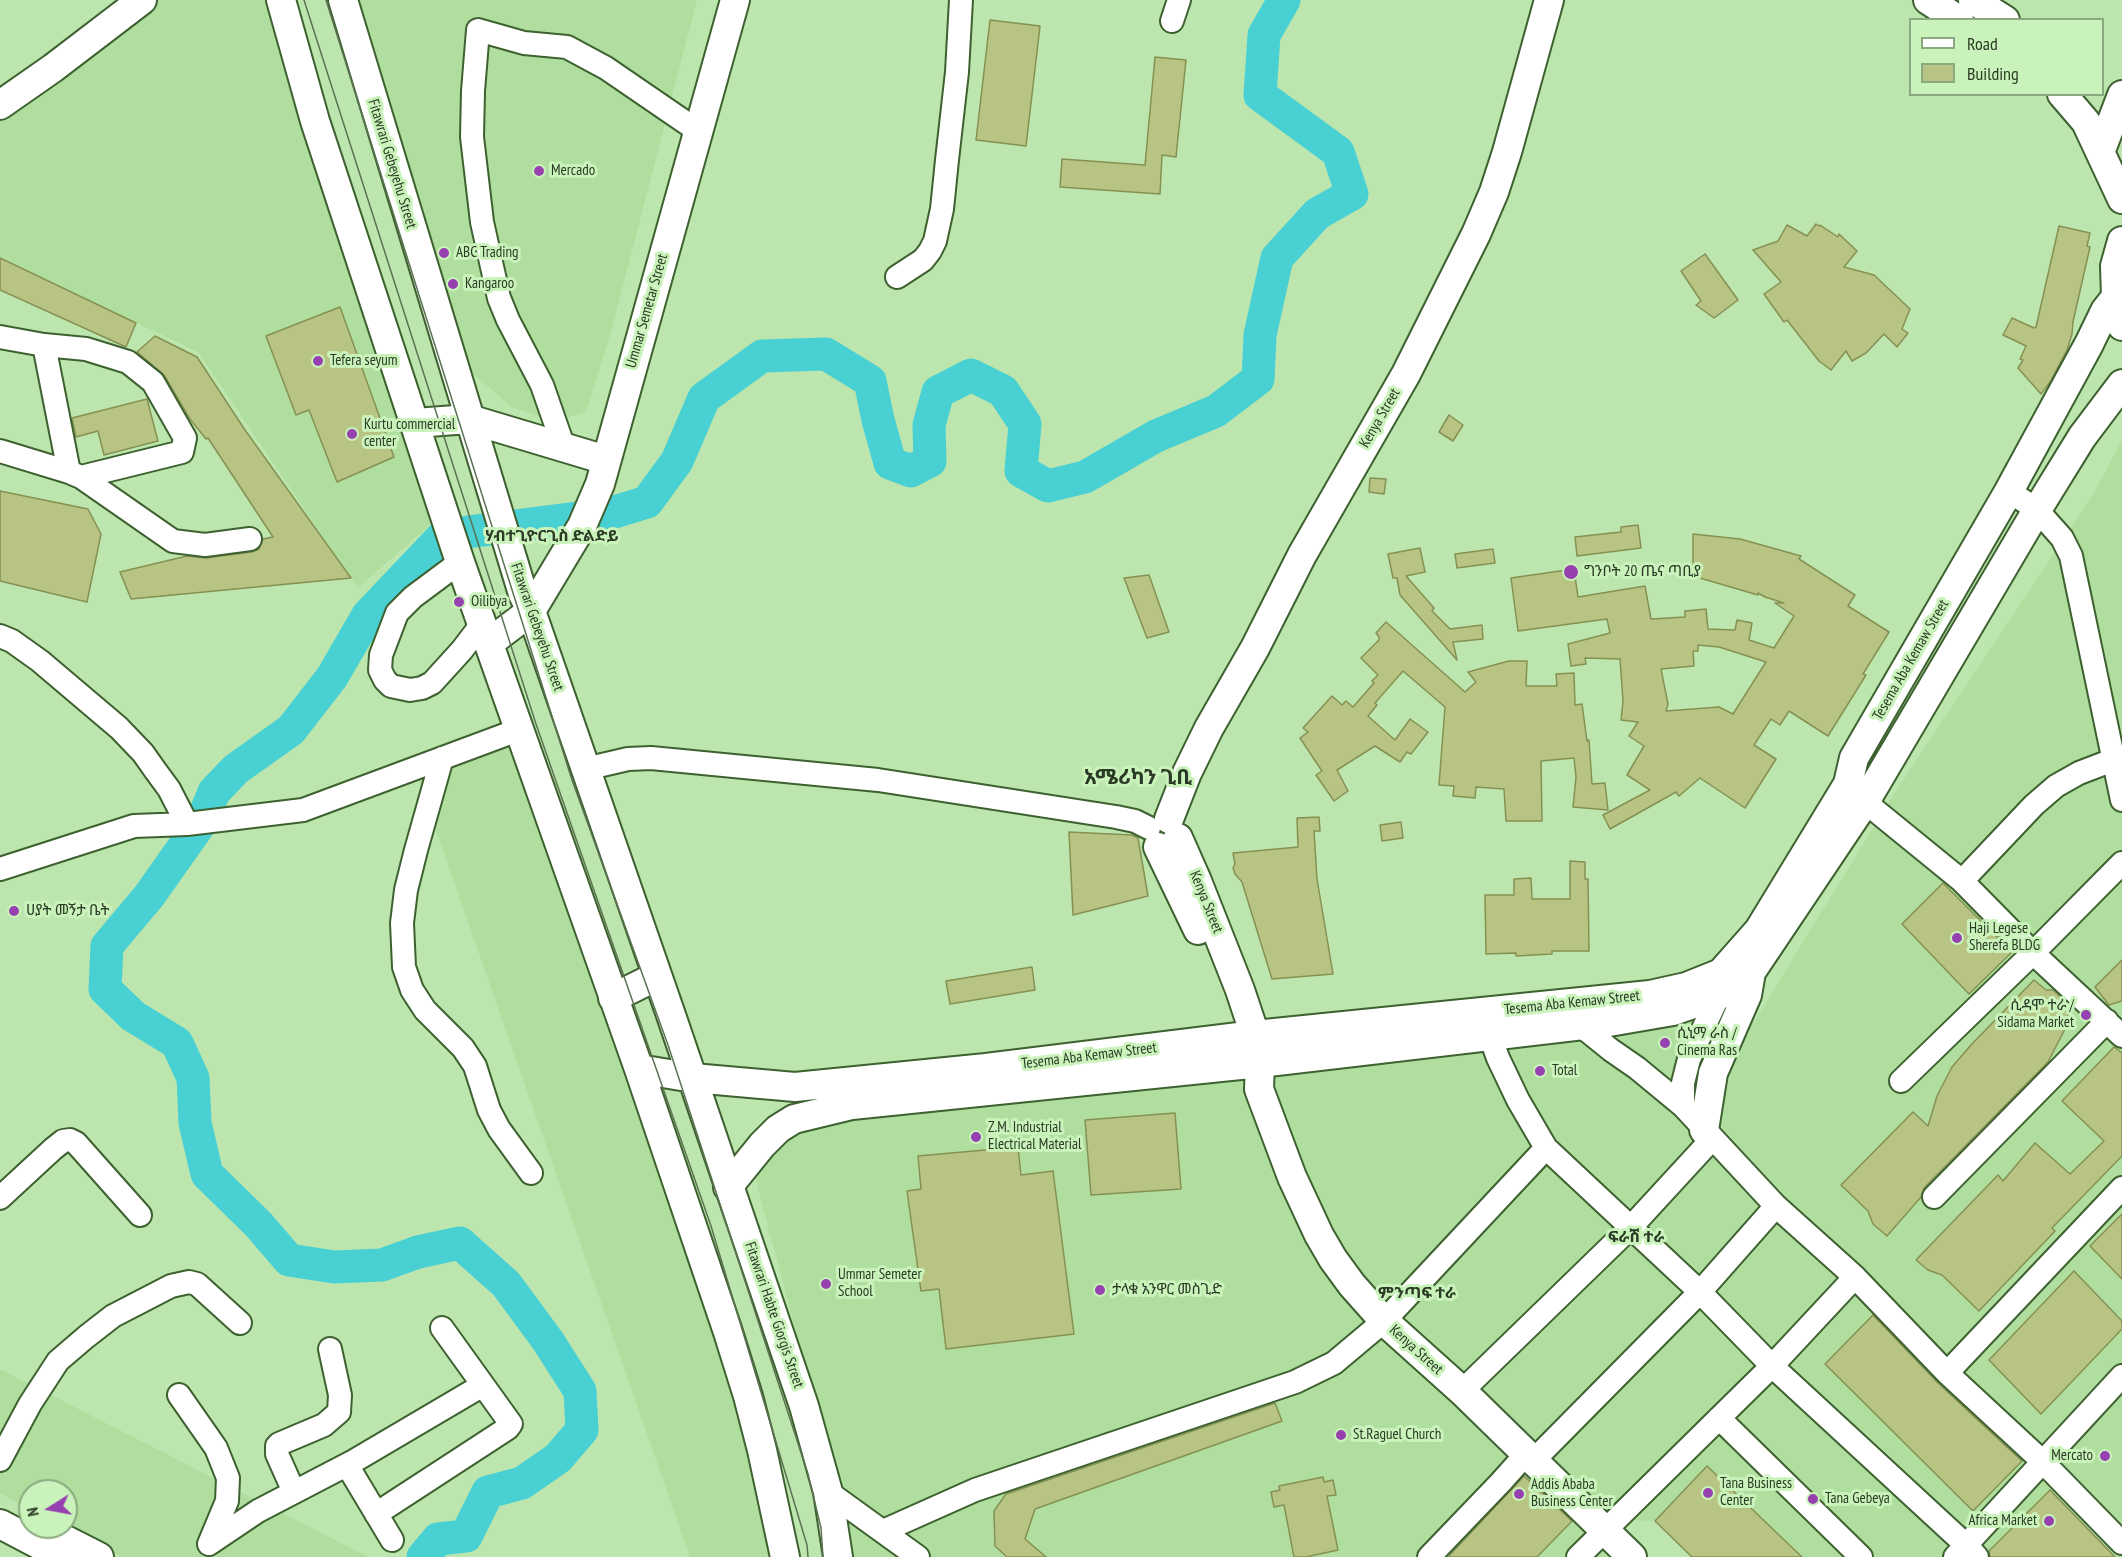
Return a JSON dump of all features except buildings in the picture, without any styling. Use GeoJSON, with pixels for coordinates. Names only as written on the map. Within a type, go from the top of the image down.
{"type":"FeatureCollection","features":[{"type":"Feature","properties":{"kind":"main road"},"geometry":{"type":"LineString","coordinates":[[0,105],[142,0]]}},
{"type":"Feature","properties":{"kind":"main road"},"geometry":{"type":"LineString","coordinates":[[281,0],[315,121],[458,557],[639,1069],[748,1396],[785,1557]]}},
{"type":"Feature","properties":{"kind":"main road","name":"Fitawrari Gebeyehu Street"},"geometry":{"type":"LineString","coordinates":[[343,0],[469,419],[512,551],[523,594],[531,611],[693,1078]]}},
{"type":"Feature","properties":{"kind":"main road","name":"Ummar Semetar Street"},"geometry":{"type":"LineString","coordinates":[[531,611],[582,526],[603,472],[735,0]]}},
{"type":"Feature","properties":{"kind":"main road","name":"Kenya Street"},"geometry":{"type":"LineString","coordinates":[[1549,0],[1507,152],[1494,192],[1476,234],[1406,374],[1302,555],[1255,648],[1209,728],[1187,773],[1164,833],[1215,923],[1240,990],[1255,1072],[1292,1177],[1319,1235],[1352,1285],[1384,1321],[1462,1392],[1632,1557]]}},
{"type":"Feature","properties":{"kind":"main road"},"geometry":{"type":"LineString","coordinates":[[1928,0],[1956,18]]}},
{"type":"Feature","properties":{"kind":"main road"},"geometry":{"type":"LineString","coordinates":[[1973,0],[2002,18]]}},
{"type":"Feature","properties":{"kind":"main road"},"geometry":{"type":"LineString","coordinates":[[2101,150],[2117,95]]}},
{"type":"Feature","properties":{"kind":"main road"},"geometry":{"type":"LineString","coordinates":[[2064,96],[2086,122],[2122,199]]}},
{"type":"Feature","properties":{"kind":"main road"},"geometry":{"type":"LineString","coordinates":[[2122,241],[2115,266],[2116,297],[2122,326]]}},
{"type":"Feature","properties":{"kind":"main road","name":"Tesema Aba Kemaw Street"},"geometry":{"type":"LineString","coordinates":[[639,1069],[693,1078],[795,1087],[986,1068],[1247,1036],[1488,1024],[1580,1025],[1673,1011],[1720,985],[1857,793],[1854,758],[2009,491],[2105,311],[2116,297]]}},
{"type":"Feature","properties":{"kind":"main road","name":"Tesema Aba Kemaw Street"},"geometry":{"type":"LineString","coordinates":[[728,1187],[762,1144],[778,1129],[795,1119],[852,1105],[1255,1072],[1488,1024],[1686,987],[1720,985],[1730,991],[1751,972],[1857,793],[2082,437],[2122,384]]}},
{"type":"Feature","properties":{"kind":"main road"},"geometry":{"type":"LineString","coordinates":[[415,423],[469,419],[564,448],[603,472]]}},
{"type":"Feature","properties":{"kind":"main road"},"geometry":{"type":"LineString","coordinates":[[485,634],[531,611]]}},
{"type":"Feature","properties":{"kind":"main road"},"geometry":{"type":"LineString","coordinates":[[1708,1134],[1713,1072],[1747,995],[1751,972]]}},
{"type":"Feature","properties":{"kind":"main road"},"geometry":{"type":"LineString","coordinates":[[613,998],[657,976]]}},
{"type":"Feature","properties":{"kind":"main road","name":"Fitawrari Habte Giorgis Street"},"geometry":{"type":"LineString","coordinates":[[693,1078],[804,1406],[828,1492],[838,1557]]}},
{"type":"Feature","properties":{"kind":"main road"},"geometry":{"type":"LineString","coordinates":[[0,1506],[18,1516]]}},
{"type":"Feature","properties":{"kind":"main road"},"geometry":{"type":"LineString","coordinates":[[0,1524],[63,1557]]}},
{"type":"Feature","properties":{"kind":"main road"},"geometry":{"type":"LineString","coordinates":[[64,1539],[99,1557]]}},
{"type":"Feature","properties":{"kind":"street"},"geometry":{"type":"LineString","coordinates":[[897,277],[922,260],[935,241],[942,209],[951,127],[961,0]]}},
{"type":"Feature","properties":{"kind":"street"},"geometry":{"type":"LineString","coordinates":[[1172,21],[1179,0]]}},
{"type":"Feature","properties":{"kind":"street"},"geometry":{"type":"LineString","coordinates":[[564,448],[542,385],[499,298],[484,232],[472,137],[472,91],[478,30],[524,43],[567,47],[606,68],[698,131]]}},
{"type":"Feature","properties":{"kind":"street"},"geometry":{"type":"LineString","coordinates":[[0,337],[44,345],[86,349],[128,362],[153,382],[185,438],[182,452],[75,475]]}},
{"type":"Feature","properties":{"kind":"street"},"geometry":{"type":"LineString","coordinates":[[44,345],[75,475]]}},
{"type":"Feature","properties":{"kind":"street"},"geometry":{"type":"LineString","coordinates":[[0,452],[75,475],[173,541],[205,545],[250,539]]}},
{"type":"Feature","properties":{"kind":"street"},"geometry":{"type":"LineString","coordinates":[[2009,491],[2037,510],[2062,538],[2071,556],[2122,800]]}},
{"type":"Feature","properties":{"kind":"street"},"geometry":{"type":"LineString","coordinates":[[458,557],[397,614],[381,655],[380,670],[391,686],[410,690],[422,688],[432,683],[462,650],[485,634]]}},
{"type":"Feature","properties":{"kind":"street"},"geometry":{"type":"LineString","coordinates":[[0,636],[12,641],[40,661],[119,728],[143,753],[160,776],[187,824]]}},
{"type":"Feature","properties":{"kind":"street"},"geometry":{"type":"LineString","coordinates":[[0,869],[134,826],[187,824],[303,810],[518,730]]}},
{"type":"Feature","properties":{"kind":"street"},"geometry":{"type":"LineString","coordinates":[[442,758],[406,890],[402,923],[404,967],[412,990],[424,1010],[463,1048],[475,1066],[489,1110],[499,1129],[531,1173]]}},
{"type":"Feature","properties":{"kind":"street"},"geometry":{"type":"LineString","coordinates":[[585,769],[628,759],[651,758],[878,780],[1116,816],[1164,833]]}},
{"type":"Feature","properties":{"kind":"street"},"geometry":{"type":"LineString","coordinates":[[1962,880],[2034,805],[2056,786],[2079,773],[2114,760]]}},
{"type":"Feature","properties":{"kind":"street"},"geometry":{"type":"LineString","coordinates":[[1857,793],[1962,880],[2033,953],[2114,1028],[1934,1197]]}},
{"type":"Feature","properties":{"kind":"street"},"geometry":{"type":"LineString","coordinates":[[1901,1081],[2122,863]]}},
{"type":"Feature","properties":{"kind":"street"},"geometry":{"type":"LineString","coordinates":[[1683,1106],[1683,1083],[1689,1059],[1720,985]]}},
{"type":"Feature","properties":{"kind":"street"},"geometry":{"type":"LineString","coordinates":[[1488,1024],[1518,1100],[1546,1148],[1632,1226],[1772,1366],[1966,1553],[2042,1461],[2122,1376]]}},
{"type":"Feature","properties":{"kind":"street"},"geometry":{"type":"LineString","coordinates":[[1580,1025],[1683,1106],[1776,1206],[1855,1277],[1947,1373],[2042,1461],[2122,1542]]}},
{"type":"Feature","properties":{"kind":"street"},"geometry":{"type":"LineString","coordinates":[[1462,1392],[1632,1226],[1708,1134]]}},
{"type":"Feature","properties":{"kind":"street"},"geometry":{"type":"LineString","coordinates":[[0,1198],[53,1149],[63,1141],[70,1140],[76,1143],[140,1215]]}},
{"type":"Feature","properties":{"kind":"street"},"geometry":{"type":"LineString","coordinates":[[883,1531],[975,1490],[1295,1382],[1334,1363],[1384,1321],[1546,1148]]}},
{"type":"Feature","properties":{"kind":"street"},"geometry":{"type":"LineString","coordinates":[[1947,1373],[2122,1188]]}},
{"type":"Feature","properties":{"kind":"street"},"geometry":{"type":"LineString","coordinates":[[1429,1557],[1502,1482],[1700,1292],[1776,1206]]}},
{"type":"Feature","properties":{"kind":"street"},"geometry":{"type":"LineString","coordinates":[[1578,1557],[1772,1366],[1855,1277]]}},
{"type":"Feature","properties":{"kind":"street"},"geometry":{"type":"LineString","coordinates":[[0,1460],[30,1404],[58,1361],[113,1316],[171,1286],[189,1282],[197,1284],[240,1323]]}},
{"type":"Feature","properties":{"kind":"street"},"geometry":{"type":"LineString","coordinates":[[376,1514],[510,1426],[510,1421],[442,1328]]}},
{"type":"Feature","properties":{"kind":"street"},"geometry":{"type":"LineString","coordinates":[[294,1492],[277,1454],[277,1446],[324,1425],[339,1412],[340,1395],[330,1349]]}},
{"type":"Feature","properties":{"kind":"street"},"geometry":{"type":"LineString","coordinates":[[205,1550],[258,1511],[347,1465],[483,1385]]}},
{"type":"Feature","properties":{"kind":"street"},"geometry":{"type":"LineString","coordinates":[[179,1395],[216,1448],[228,1478],[227,1502],[205,1550]]}},
{"type":"Feature","properties":{"kind":"street"},"geometry":{"type":"LineString","coordinates":[[1719,1418],[1861,1557]]}},
{"type":"Feature","properties":{"kind":"street"},"geometry":{"type":"LineString","coordinates":[[347,1465],[392,1540]]}},
{"type":"Feature","properties":{"kind":"street"},"geometry":{"type":"LineString","coordinates":[[828,1492],[918,1557]]}},
{"type":"Feature","properties":{"kind":"shaded area"},"geometry":{"type":"Polygon","coordinates":[[[149,0],[268,0],[444,512],[358,588],[198,352],[0,258],[0,108],[149,0]]]}},
{"type":"Feature","properties":{"kind":"shaded area"},"geometry":{"type":"Polygon","coordinates":[[[358,0],[697,0],[611,332],[586,412],[553,421],[512,407],[468,370],[382,91],[358,0]]]}},
{"type":"Feature","properties":{"kind":"shaded area"},"geometry":{"type":"Polygon","coordinates":[[[2122,440],[2122,1557],[1692,1557],[1655,1521],[1601,1519],[1639,1557],[850,1557],[849,1543],[754,1172],[795,1121],[1675,1019],[1754,1022],[1892,797],[2094,493],[2122,440]]]}},
{"type":"Feature","properties":{"kind":"shaded area"},"geometry":{"type":"Polygon","coordinates":[[[514,736],[649,1109],[783,1557],[690,1557],[416,773],[514,736]]]}},
{"type":"Feature","properties":{"kind":"shaded area"},"geometry":{"type":"Polygon","coordinates":[[[0,1369],[368,1557],[122,1557],[78,1534],[78,1479],[18,1479],[18,1503],[0,1493],[0,1369]]]}},
{"type":"Feature","properties":{"kind":"waterway"},"geometry":{"type":"LineString","coordinates":[[423,1557],[438,1539],[466,1536],[488,1492],[522,1483],[558,1458],[582,1430],[580,1391],[548,1341],[506,1284],[460,1243],[418,1252],[382,1265],[334,1267],[289,1260],[259,1225],[207,1174],[195,1123],[193,1078],[177,1043],[133,1016],[105,989],[107,946],[149,896],[202,821],[214,792],[236,769],[291,730],[332,677],[368,615],[444,535],[608,514],[647,502],[677,461],[704,398],[762,356],[826,354],[870,381],[890,463],[911,471],[930,461],[929,425],[938,392],[971,375],[1003,391],[1025,424],[1021,471],[1048,486],[1085,477],[1156,436],[1216,411],[1258,379],[1260,335],[1277,258],[1317,214],[1352,194],[1338,152],[1260,95],[1264,35],[1284,0]]}},
{"type":"Feature","properties":{"kind":"tram line"},"geometry":{"type":"LineString","coordinates":[[304,0],[536,724],[711,1226],[807,1545],[808,1557]]}},
{"type":"Feature","properties":{"kind":"tram line"},"geometry":{"type":"LineString","coordinates":[[326,0],[572,780],[668,1045],[808,1474],[821,1528],[823,1557]]}},
{"type":"Feature","properties":{"kind":"place","name":"Mercado"},"geometry":{"type":"Point","coordinates":[539,171]}},
{"type":"Feature","properties":{"kind":"place","name":"ABC Trading"},"geometry":{"type":"Point","coordinates":[444,253]}},
{"type":"Feature","properties":{"kind":"place","name":"Kangaroo"},"geometry":{"type":"Point","coordinates":[453,284]}},
{"type":"Feature","properties":{"kind":"place","name":"Tefera seyum"},"geometry":{"type":"Point","coordinates":[318,361]}},
{"type":"Feature","properties":{"kind":"place","name":"Kurtu commercial center"},"geometry":{"type":"Point","coordinates":[352,434]}},
{"type":"Feature","properties":{"kind":"place","name":"ግንቦት 20 ጤና ጣቢያ"},"geometry":{"type":"Point","coordinates":[1571,572]}},
{"type":"Feature","properties":{"kind":"place","name":"Oilibya"},"geometry":{"type":"Point","coordinates":[459,602]}},
{"type":"Feature","properties":{"kind":"place","name":"ሀያት መኝታ ቤት"},"geometry":{"type":"Point","coordinates":[14,911]}},
{"type":"Feature","properties":{"kind":"place","name":"Haji Legese Sherefa BLDG"},"geometry":{"type":"Point","coordinates":[1957,938]}},
{"type":"Feature","properties":{"kind":"place","name":"ሲዳሞ ተራ / Sidama Market"},"geometry":{"type":"Point","coordinates":[2086,1015]}},
{"type":"Feature","properties":{"kind":"place","name":"ሲኒማ ራስ / Cinema Ras"},"geometry":{"type":"Point","coordinates":[1665,1043]}},
{"type":"Feature","properties":{"kind":"place","name":"Total"},"geometry":{"type":"Point","coordinates":[1540,1071]}},
{"type":"Feature","properties":{"kind":"place","name":"Z.M. Industrial Electrical Material"},"geometry":{"type":"Point","coordinates":[976,1137]}},
{"type":"Feature","properties":{"kind":"place","name":"Ummar Semeter School"},"geometry":{"type":"Point","coordinates":[826,1284]}},
{"type":"Feature","properties":{"kind":"place","name":"ታላቁ አንዋር መስጊድ"},"geometry":{"type":"Point","coordinates":[1100,1290]}},
{"type":"Feature","properties":{"kind":"place","name":"St.Raguel Church"},"geometry":{"type":"Point","coordinates":[1341,1435]}},
{"type":"Feature","properties":{"kind":"place","name":"Mercato"},"geometry":{"type":"Point","coordinates":[2105,1456]}},
{"type":"Feature","properties":{"kind":"place","name":"Tana Business Center"},"geometry":{"type":"Point","coordinates":[1708,1493]}},
{"type":"Feature","properties":{"kind":"place","name":"Addis Ababa Business Center"},"geometry":{"type":"Point","coordinates":[1519,1494]}},
{"type":"Feature","properties":{"kind":"place","name":"Tana Gebeya"},"geometry":{"type":"Point","coordinates":[1813,1499]}},
{"type":"Feature","properties":{"kind":"place","name":"Africa Market"},"geometry":{"type":"Point","coordinates":[2049,1521]}},
{"type":"Feature","properties":{"kind":"district","name":"ሃብተጊዮርጊስ ድልድይ"},"geometry":{"type":"Point","coordinates":[552,536]}},
{"type":"Feature","properties":{"kind":"district","name":"አሜሪካን ጊቢ"},"geometry":{"type":"Point","coordinates":[1138,778]}},
{"type":"Feature","properties":{"kind":"district","name":"ፍራሽ ተራ"},"geometry":{"type":"Point","coordinates":[1636,1237]}},
{"type":"Feature","properties":{"kind":"district","name":"ምንጣፍ ተራ"},"geometry":{"type":"Point","coordinates":[1417,1293]}}]}
